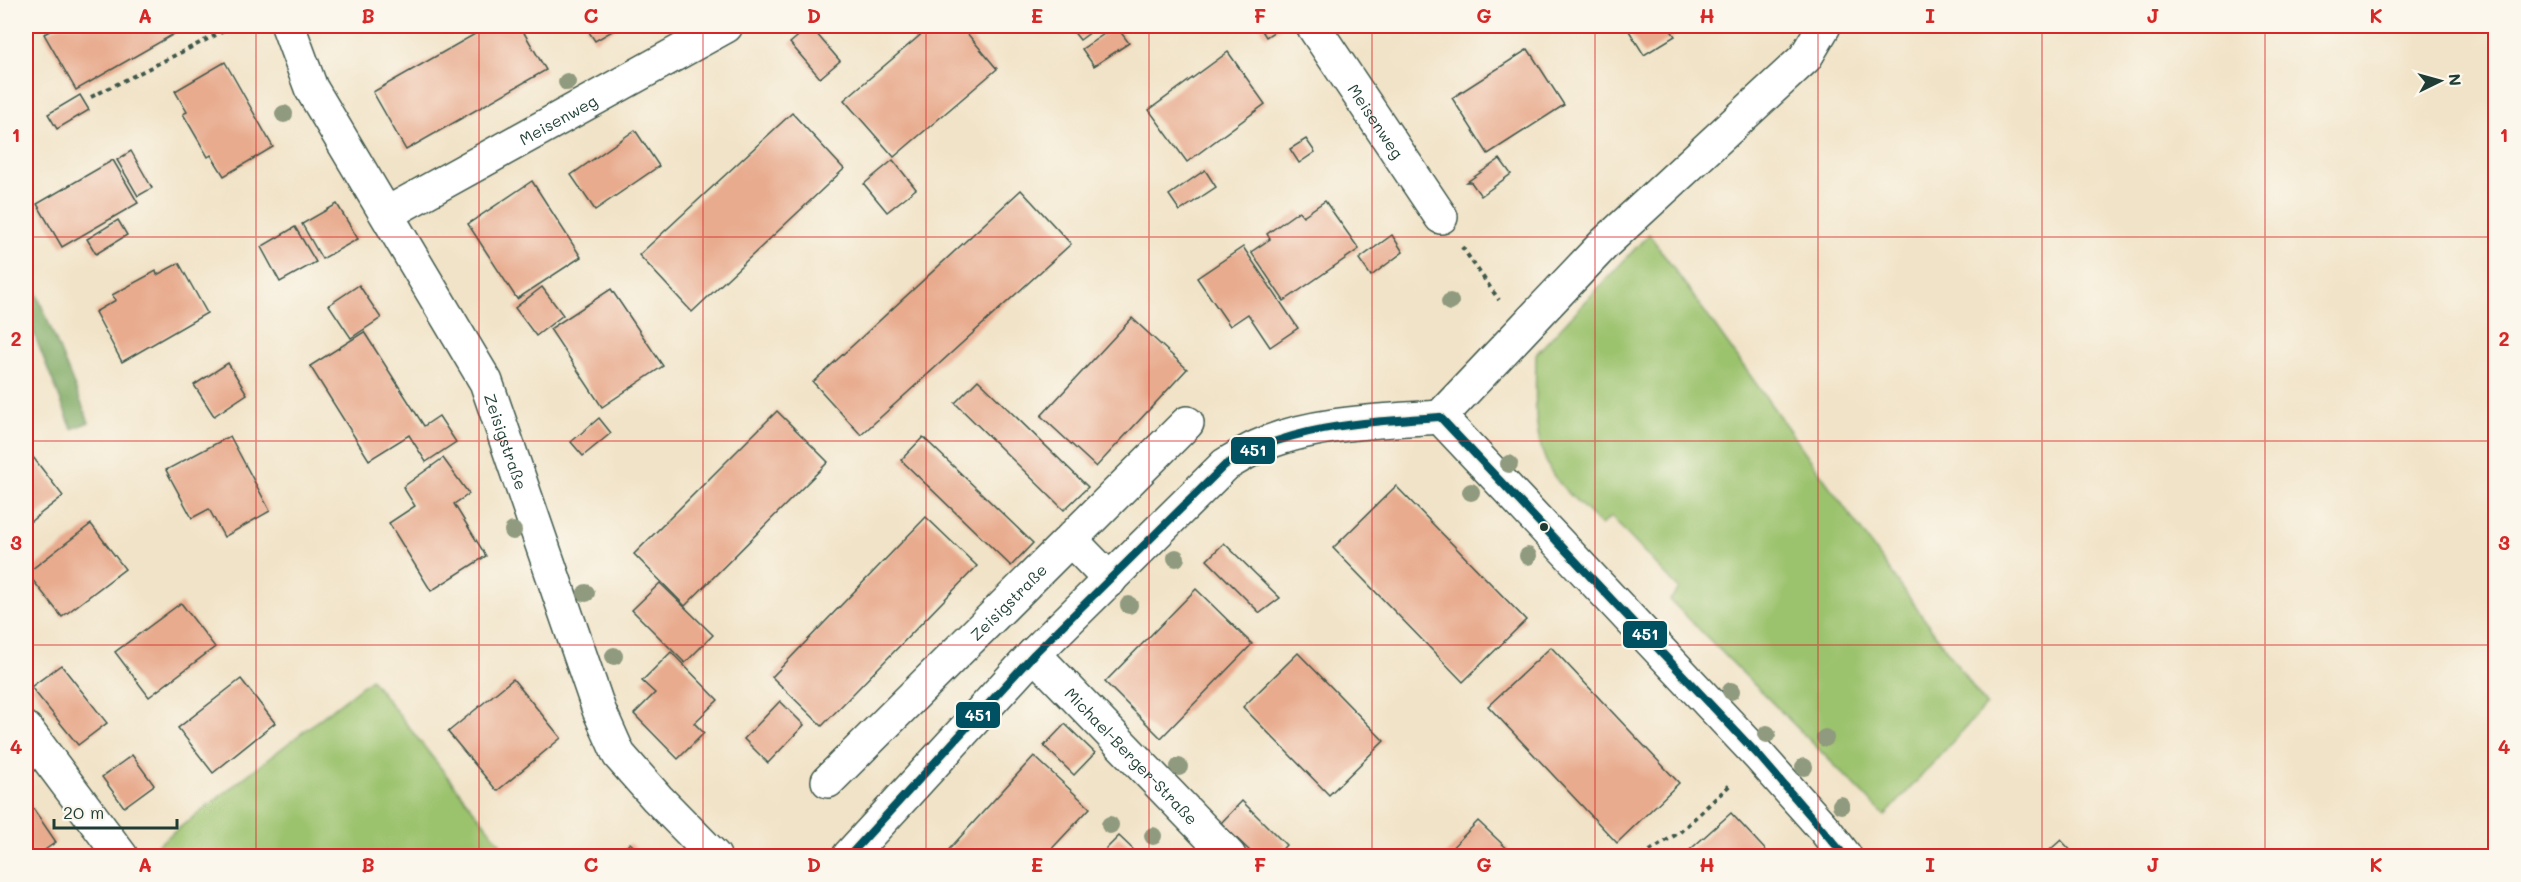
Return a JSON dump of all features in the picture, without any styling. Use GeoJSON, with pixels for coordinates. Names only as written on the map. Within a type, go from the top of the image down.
{"type":"FeatureCollection","features":[{"type":"Feature","properties":{"kind":"street","name":"Zeisigstraße"},"geometry":{"type":"LineString","coordinates":[[288,26],[311,88],[388,213],[486,382],[599,710],[619,755],[714,856]]}},
{"type":"Feature","properties":{"kind":"street","name":"Meisenweg"},"geometry":{"type":"LineString","coordinates":[[388,213],[726,26]]}},
{"type":"Feature","properties":{"kind":"street","name":"Meisenweg"},"geometry":{"type":"LineString","coordinates":[[1313,26],[1441,217]]}},
{"type":"Feature","properties":{"kind":"street"},"geometry":{"type":"LineString","coordinates":[[849,856],[1035,654],[1225,465],[1258,446],[1298,433],[1343,426],[1440,417],[1605,243],[1805,58],[1824,26]]}},
{"type":"Feature","properties":{"kind":"street"},"geometry":{"type":"LineString","coordinates":[[1440,417],[1760,758],[1825,830],[1845,856]]}},
{"type":"Feature","properties":{"kind":"street","name":"Zeisigstraße"},"geometry":{"type":"LineString","coordinates":[[828,781],[1187,423]]}},
{"type":"Feature","properties":{"kind":"street"},"geometry":{"type":"LineString","coordinates":[[1071,540],[1110,580]]}},
{"type":"Feature","properties":{"kind":"street","name":"Michael-Berger-Straße"},"geometry":{"type":"LineString","coordinates":[[1035,654],[1229,856]]}},
{"type":"Feature","properties":{"kind":"street"},"geometry":{"type":"LineString","coordinates":[[26,729],[121,856]]}},
{"type":"Feature","properties":{"kind":"path"},"geometry":{"type":"LineString","coordinates":[[91,97],[234,26]]}},
{"type":"Feature","properties":{"kind":"path"},"geometry":{"type":"LineString","coordinates":[[1441,217],[1520,331]]}},
{"type":"Feature","properties":{"kind":"path"},"geometry":{"type":"LineString","coordinates":[[1642,856],[1680,832],[1760,758]]}},
{"type":"Feature","properties":{"kind":"green space"},"geometry":{"type":"Polygon","coordinates":[[[1649,234],[1986,705],[1885,816],[1670,600],[1679,589],[1611,517],[1601,525],[1554,477],[1544,456],[1537,428],[1536,354],[1649,234]]]}},
{"type":"Feature","properties":{"kind":"green space"},"geometry":{"type":"Polygon","coordinates":[[[26,267],[89,422],[72,429],[26,314],[26,267]]]}},
{"type":"Feature","properties":{"kind":"green space"},"geometry":{"type":"Polygon","coordinates":[[[371,679],[510,856],[149,856],[147,853],[371,679]]]}},
{"type":"Feature","properties":{"kind":"building"},"geometry":{"type":"Polygon","coordinates":[[[59,26],[188,26],[76,90],[44,34],[59,26]]]}},
{"type":"Feature","properties":{"kind":"building"},"geometry":{"type":"Polygon","coordinates":[[[489,26],[520,26],[546,70],[406,150],[373,92],[489,26]]]}},
{"type":"Feature","properties":{"kind":"building"},"geometry":{"type":"Polygon","coordinates":[[[585,26],[621,26],[595,41],[585,26]]]}},
{"type":"Feature","properties":{"kind":"building"},"geometry":{"type":"Polygon","coordinates":[[[810,26],[840,61],[820,78],[790,43],[810,26]]]}},
{"type":"Feature","properties":{"kind":"building"},"geometry":{"type":"Polygon","coordinates":[[[931,26],[961,26],[997,69],[894,157],[844,100],[931,26]]]}},
{"type":"Feature","properties":{"kind":"building"},"geometry":{"type":"Polygon","coordinates":[[[1069,26],[1099,26],[1080,40],[1069,26]]]}},
{"type":"Feature","properties":{"kind":"building"},"geometry":{"type":"Polygon","coordinates":[[[1116,26],[1129,43],[1094,66],[1082,49],[1116,26]]]}},
{"type":"Feature","properties":{"kind":"building"},"geometry":{"type":"Polygon","coordinates":[[[1259,26],[1283,26],[1266,37],[1259,26]]]}},
{"type":"Feature","properties":{"kind":"building"},"geometry":{"type":"Polygon","coordinates":[[[1626,26],[1668,26],[1675,36],[1644,55],[1626,26]]]}},
{"type":"Feature","properties":{"kind":"building"},"geometry":{"type":"Polygon","coordinates":[[[1528,49],[1564,105],[1488,154],[1452,98],[1528,49]]]}},
{"type":"Feature","properties":{"kind":"building"},"geometry":{"type":"Polygon","coordinates":[[[1228,52],[1265,104],[1187,162],[1149,110],[1228,52]]]}},
{"type":"Feature","properties":{"kind":"building"},"geometry":{"type":"Polygon","coordinates":[[[225,62],[273,147],[224,176],[211,155],[208,157],[183,114],[187,112],[175,91],[225,62]]]}},
{"type":"Feature","properties":{"kind":"building"},"geometry":{"type":"Polygon","coordinates":[[[80,95],[89,110],[57,129],[48,114],[80,95]]]}},
{"type":"Feature","properties":{"kind":"building"},"geometry":{"type":"Polygon","coordinates":[[[792,113],[844,169],[692,312],[639,255],[792,113]]]}},
{"type":"Feature","properties":{"kind":"building"},"geometry":{"type":"Polygon","coordinates":[[[635,130],[659,166],[595,210],[571,175],[635,130]]]}},
{"type":"Feature","properties":{"kind":"building"},"geometry":{"type":"Polygon","coordinates":[[[1306,139],[1315,152],[1299,163],[1290,149],[1306,139]]]}},
{"type":"Feature","properties":{"kind":"building"},"geometry":{"type":"Polygon","coordinates":[[[131,151],[152,188],[138,196],[117,160],[131,151]]]}},
{"type":"Feature","properties":{"kind":"building"},"geometry":{"type":"Polygon","coordinates":[[[1500,159],[1511,174],[1481,196],[1471,182],[1467,182],[1500,159]]]}},
{"type":"Feature","properties":{"kind":"building"},"geometry":{"type":"Polygon","coordinates":[[[113,160],[138,203],[62,247],[37,204],[113,160]]]}},
{"type":"Feature","properties":{"kind":"building"},"geometry":{"type":"Polygon","coordinates":[[[893,160],[916,189],[887,212],[864,184],[893,160]]]}},
{"type":"Feature","properties":{"kind":"building"},"geometry":{"type":"Polygon","coordinates":[[[1205,170],[1216,187],[1180,211],[1169,195],[1205,170]]]}},
{"type":"Feature","properties":{"kind":"building"},"geometry":{"type":"Polygon","coordinates":[[[532,181],[581,257],[517,299],[468,224],[532,181]]]}},
{"type":"Feature","properties":{"kind":"building"},"geometry":{"type":"Polygon","coordinates":[[[1021,190],[1071,244],[861,435],[813,382],[1021,190]]]}},
{"type":"Feature","properties":{"kind":"building"},"geometry":{"type":"Polygon","coordinates":[[[1325,201],[1359,249],[1284,301],[1251,252],[1270,239],[1267,234],[1299,211],[1303,216],[1325,201]]]}},
{"type":"Feature","properties":{"kind":"building"},"geometry":{"type":"Polygon","coordinates":[[[337,204],[358,239],[322,259],[302,224],[337,204]]]}},
{"type":"Feature","properties":{"kind":"building"},"geometry":{"type":"Polygon","coordinates":[[[118,220],[127,235],[96,254],[87,239],[118,220]]]}},
{"type":"Feature","properties":{"kind":"building"},"geometry":{"type":"Polygon","coordinates":[[[295,227],[316,262],[280,282],[261,247],[295,227]]]}},
{"type":"Feature","properties":{"kind":"building"},"geometry":{"type":"Polygon","coordinates":[[[1392,235],[1403,252],[1371,276],[1359,259],[1392,235]]]}},
{"type":"Feature","properties":{"kind":"building"},"geometry":{"type":"Polygon","coordinates":[[[1243,247],[1298,328],[1270,347],[1248,314],[1230,326],[1197,278],[1243,247]]]}},
{"type":"Feature","properties":{"kind":"building"},"geometry":{"type":"Polygon","coordinates":[[[179,263],[207,313],[122,362],[95,312],[116,300],[112,295],[156,271],[157,275],[179,263]]]}},
{"type":"Feature","properties":{"kind":"building"},"geometry":{"type":"Polygon","coordinates":[[[359,285],[381,318],[351,338],[329,305],[359,285]]]}},
{"type":"Feature","properties":{"kind":"building"},"geometry":{"type":"Polygon","coordinates":[[[542,287],[563,315],[536,336],[515,308],[542,287]]]}},
{"type":"Feature","properties":{"kind":"building"},"geometry":{"type":"Polygon","coordinates":[[[611,289],[663,366],[602,407],[550,329],[611,289]]]}},
{"type":"Feature","properties":{"kind":"building"},"geometry":{"type":"Polygon","coordinates":[[[1132,318],[1187,369],[1096,467],[1041,416],[1132,318]]]}},
{"type":"Feature","properties":{"kind":"building"},"geometry":{"type":"Polygon","coordinates":[[[364,332],[424,426],[439,416],[456,442],[426,462],[409,435],[369,460],[310,366],[364,332]]]}},
{"type":"Feature","properties":{"kind":"building"},"geometry":{"type":"Polygon","coordinates":[[[228,363],[247,394],[214,416],[194,385],[228,363]]]}},
{"type":"Feature","properties":{"kind":"building"},"geometry":{"type":"Polygon","coordinates":[[[978,380],[1088,487],[1064,510],[955,403],[978,380]]]}},
{"type":"Feature","properties":{"kind":"building"},"geometry":{"type":"Polygon","coordinates":[[[777,411],[828,462],[685,606],[634,554],[777,411]]]}},
{"type":"Feature","properties":{"kind":"building"},"geometry":{"type":"Polygon","coordinates":[[[599,418],[611,433],[583,456],[571,442],[599,418]]]}},
{"type":"Feature","properties":{"kind":"building"},"geometry":{"type":"Polygon","coordinates":[[[230,436],[270,511],[224,537],[209,509],[192,518],[166,470],[230,436]]]}},
{"type":"Feature","properties":{"kind":"building"},"geometry":{"type":"Polygon","coordinates":[[[923,437],[1033,543],[1011,566],[901,460],[923,437]]]}},
{"type":"Feature","properties":{"kind":"building"},"geometry":{"type":"Polygon","coordinates":[[[26,448],[63,496],[26,525],[26,448]]]}},
{"type":"Feature","properties":{"kind":"building"},"geometry":{"type":"Polygon","coordinates":[[[443,458],[469,494],[454,504],[486,556],[431,591],[389,523],[415,506],[403,487],[443,458]]]}},
{"type":"Feature","properties":{"kind":"building"},"geometry":{"type":"Polygon","coordinates":[[[1396,486],[1526,620],[1463,682],[1333,548],[1396,486]]]}},
{"type":"Feature","properties":{"kind":"building"},"geometry":{"type":"Polygon","coordinates":[[[926,517],[977,566],[822,726],[772,677],[926,517]]]}},
{"type":"Feature","properties":{"kind":"building"},"geometry":{"type":"Polygon","coordinates":[[[91,524],[125,569],[62,617],[27,573],[91,524]]]}},
{"type":"Feature","properties":{"kind":"building"},"geometry":{"type":"Polygon","coordinates":[[[1224,543],[1280,598],[1260,613],[1207,560],[1224,543]]]}},
{"type":"Feature","properties":{"kind":"building"},"geometry":{"type":"Polygon","coordinates":[[[660,583],[713,635],[685,663],[632,610],[660,583]]]}},
{"type":"Feature","properties":{"kind":"building"},"geometry":{"type":"Polygon","coordinates":[[[1196,589],[1252,644],[1161,738],[1105,682],[1196,589]]]}},
{"type":"Feature","properties":{"kind":"building"},"geometry":{"type":"Polygon","coordinates":[[[181,603],[215,647],[149,697],[115,652],[181,603]]]}},
{"type":"Feature","properties":{"kind":"building"},"geometry":{"type":"Polygon","coordinates":[[[1551,647],[1679,783],[1617,843],[1488,706],[1551,647]]]}},
{"type":"Feature","properties":{"kind":"building"},"geometry":{"type":"Polygon","coordinates":[[[671,652],[718,700],[694,723],[704,733],[678,759],[634,714],[655,693],[642,681],[671,652]]]}},
{"type":"Feature","properties":{"kind":"building"},"geometry":{"type":"Polygon","coordinates":[[[1298,653],[1384,741],[1329,795],[1243,707],[1298,653]]]}},
{"type":"Feature","properties":{"kind":"building"},"geometry":{"type":"Polygon","coordinates":[[[61,665],[107,723],[78,745],[31,687],[61,665]]]}},
{"type":"Feature","properties":{"kind":"building"},"geometry":{"type":"Polygon","coordinates":[[[241,679],[275,723],[213,773],[178,728],[241,679]]]}},
{"type":"Feature","properties":{"kind":"building"},"geometry":{"type":"Polygon","coordinates":[[[513,679],[561,738],[497,791],[448,732],[513,679]]]}},
{"type":"Feature","properties":{"kind":"building"},"geometry":{"type":"Polygon","coordinates":[[[780,701],[804,725],[768,763],[744,739],[780,701]]]}},
{"type":"Feature","properties":{"kind":"building"},"geometry":{"type":"Polygon","coordinates":[[[1065,724],[1095,753],[1074,775],[1044,746],[1065,724]]]}},
{"type":"Feature","properties":{"kind":"building"},"geometry":{"type":"Polygon","coordinates":[[[132,755],[154,785],[124,807],[102,777],[132,755]]]}},
{"type":"Feature","properties":{"kind":"building"},"geometry":{"type":"Polygon","coordinates":[[[1034,756],[1090,808],[1045,856],[943,856],[1034,756]]]}},
{"type":"Feature","properties":{"kind":"building"},"geometry":{"type":"Polygon","coordinates":[[[26,798],[56,842],[36,856],[26,856],[26,798]]]}},
{"type":"Feature","properties":{"kind":"building"},"geometry":{"type":"Polygon","coordinates":[[[1242,801],[1286,845],[1276,856],[1255,856],[1221,823],[1242,801]]]}},
{"type":"Feature","properties":{"kind":"building"},"geometry":{"type":"Polygon","coordinates":[[[1731,813],[1771,856],[1683,856],[1731,813]]]}},
{"type":"Feature","properties":{"kind":"building"},"geometry":{"type":"Polygon","coordinates":[[[1478,821],[1515,856],[1444,856],[1478,821]]]}},
{"type":"Feature","properties":{"kind":"building"},"geometry":{"type":"Polygon","coordinates":[[[1119,836],[1140,856],[1099,856],[1119,836]]]}},
{"type":"Feature","properties":{"kind":"building"},"geometry":{"type":"Polygon","coordinates":[[[2061,840],[2076,856],[2043,856],[2061,840]]]}},
{"type":"Feature","properties":{"kind":"building"},"geometry":{"type":"Polygon","coordinates":[[[630,843],[644,856],[617,856],[630,843]]]}},
{"type":"Feature","properties":{"kind":"transit line","name":"451"},"geometry":{"type":"LineString","coordinates":[[1440,417],[1760,757],[1845,856]]}},
{"type":"Feature","properties":{"kind":"transit line","name":"451"},"geometry":{"type":"LineString","coordinates":[[849,856],[1034,654],[1225,465],[1276,441],[1302,434],[1356,424],[1440,417]]}}]}
